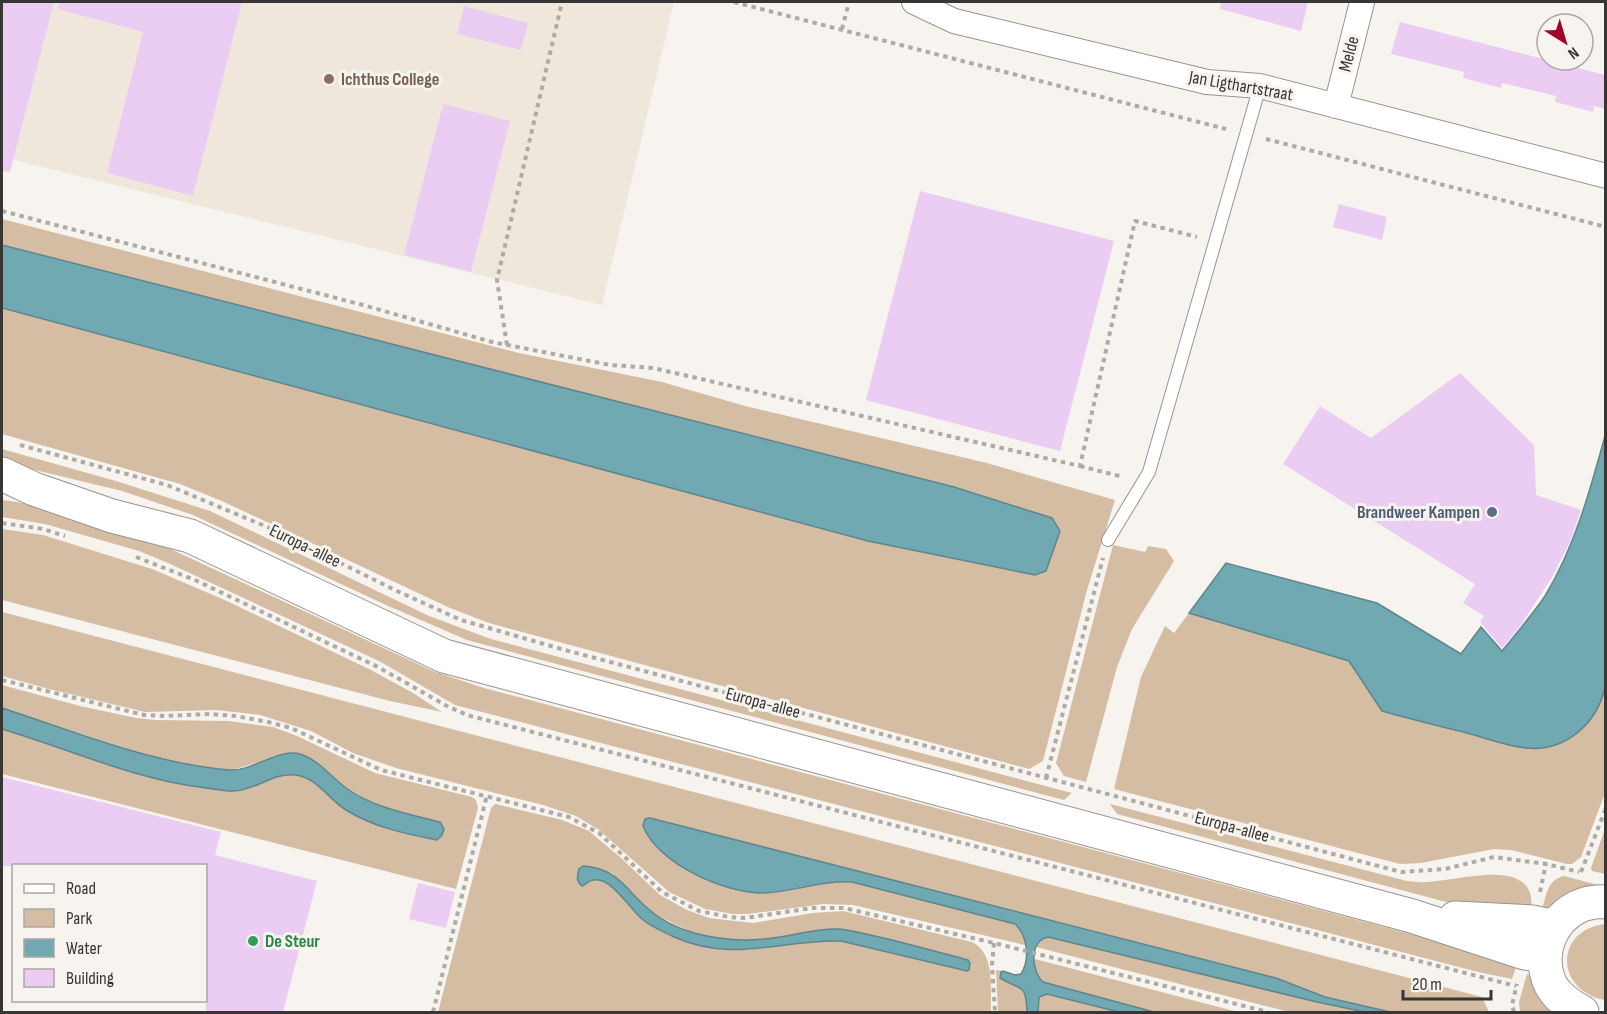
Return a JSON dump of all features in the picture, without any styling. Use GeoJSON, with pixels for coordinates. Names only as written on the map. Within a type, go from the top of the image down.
{"type":"FeatureCollection","features":[{"type":"Feature","properties":{"kind":"main road"},"geometry":{"type":"LineString","coordinates":[[2,474],[34,489],[112,516],[190,536],[444,656],[1412,916],[1525,953],[1550,941],[1571,910],[1594,901],[1605,902]]}},
{"type":"Feature","properties":{"kind":"main road"},"geometry":{"type":"LineString","coordinates":[[2,489],[34,489]]}},
{"type":"Feature","properties":{"kind":"main road"},"geometry":{"type":"LineString","coordinates":[[1550,941],[1549,981],[1564,1002],[1582,1012]]}},
{"type":"Feature","properties":{"kind":"street","name":"Jan Ligthartstraat"},"geometry":{"type":"LineString","coordinates":[[914,2],[954,21],[1207,82],[1260,86],[1605,176]]}},
{"type":"Feature","properties":{"kind":"street","name":"Melde"},"geometry":{"type":"LineString","coordinates":[[1336,106],[1362,2]]}},
{"type":"Feature","properties":{"kind":"lane"},"geometry":{"type":"LineString","coordinates":[[1108,540],[1149,472],[1260,86]]}},
{"type":"Feature","properties":{"kind":"path"},"geometry":{"type":"LineString","coordinates":[[507,345],[497,280],[562,2]]}},
{"type":"Feature","properties":{"kind":"path"},"geometry":{"type":"LineString","coordinates":[[734,2],[1605,227]]}},
{"type":"Feature","properties":{"kind":"path"},"geometry":{"type":"LineString","coordinates":[[842,29],[849,2]]}},
{"type":"Feature","properties":{"kind":"path"},"geometry":{"type":"LineString","coordinates":[[2,212],[363,305],[507,345],[610,365],[653,368],[1143,482]]}},
{"type":"Feature","properties":{"kind":"path"},"geometry":{"type":"LineString","coordinates":[[1080,466],[1135,221],[1215,241]]}},
{"type":"Feature","properties":{"kind":"path","name":"Europa-allee"},"geometry":{"type":"LineString","coordinates":[[13,444],[167,485],[272,529],[396,591],[461,620],[1401,872],[1445,869],[1494,857],[1546,864],[1581,872],[1605,808]]}},
{"type":"Feature","properties":{"kind":"path"},"geometry":{"type":"LineString","coordinates":[[1046,778],[1108,540]]}},
{"type":"Feature","properties":{"kind":"path"},"geometry":{"type":"LineString","coordinates":[[2,680],[144,715],[209,714],[268,722],[291,728],[381,770],[569,817],[584,824],[614,846],[662,892],[699,911],[745,918],[812,908],[844,908],[1268,1012]]}},
{"type":"Feature","properties":{"kind":"path"},"geometry":{"type":"LineString","coordinates":[[433,1012],[487,795]]}},
{"type":"Feature","properties":{"kind":"path"},"geometry":{"type":"LineString","coordinates":[[993,943],[995,1012]]}},
{"type":"Feature","properties":{"kind":"path"},"geometry":{"type":"LineString","coordinates":[[1514,1012],[1512,1005],[1516,986]]}},
{"type":"Feature","properties":{"kind":"shaded area","name":"Ichthus College"},"geometry":{"type":"Polygon","coordinates":[[[2,2],[674,2],[602,305],[2,157],[2,2]]]}},
{"type":"Feature","properties":{"kind":"green space"},"geometry":{"type":"Polygon","coordinates":[[[2,219],[519,353],[662,382],[745,406],[987,463],[1115,500],[1087,590],[1043,761],[1029,769],[489,623],[450,608],[224,502],[180,484],[2,434],[2,219]]]}},
{"type":"Feature","properties":{"kind":"green space"},"geometry":{"type":"Polygon","coordinates":[[[2,449],[116,481],[210,511],[429,616],[491,639],[1072,793],[1064,800],[467,640],[193,515],[122,491],[2,462],[2,449]]]}},
{"type":"Feature","properties":{"kind":"green space"},"geometry":{"type":"Polygon","coordinates":[[[2,500],[39,505],[61,516],[164,546],[433,671],[484,688],[1414,935],[1434,938],[1516,967],[1512,979],[1478,972],[455,705],[379,661],[168,563],[139,551],[45,524],[2,517],[2,500]]]}},
{"type":"Feature","properties":{"kind":"green space"},"geometry":{"type":"Polygon","coordinates":[[[2,529],[43,535],[152,569],[227,601],[371,670],[442,712],[390,701],[2,600],[2,529]]]}},
{"type":"Feature","properties":{"kind":"green space"},"geometry":{"type":"Polygon","coordinates":[[[1113,545],[1145,552],[1148,546],[1166,549],[1174,561],[1132,629],[1117,667],[1086,782],[1064,776],[1056,763],[1113,545]]]}},
{"type":"Feature","properties":{"kind":"green space"},"geometry":{"type":"Polygon","coordinates":[[[2,612],[1482,997],[1489,1012],[1390,1012],[1325,997],[1276,978],[650,818],[661,850],[687,871],[735,890],[781,891],[827,882],[852,882],[1007,921],[1020,930],[1024,936],[1025,945],[853,905],[823,904],[748,914],[705,909],[669,892],[599,830],[576,816],[543,805],[396,768],[353,753],[311,731],[260,715],[216,710],[145,712],[2,676],[2,612]]]}},
{"type":"Feature","properties":{"kind":"green space"},"geometry":{"type":"Polygon","coordinates":[[[1189,613],[1349,661],[1382,711],[1525,748],[1553,744],[1577,732],[1594,713],[1605,687],[1605,793],[1581,857],[1572,864],[1567,864],[1511,850],[1494,849],[1421,863],[1400,864],[1114,789],[1141,677],[1165,626],[1174,633],[1189,613]]]}},
{"type":"Feature","properties":{"kind":"green space"},"geometry":{"type":"Polygon","coordinates":[[[2,685],[136,718],[229,721],[273,727],[375,773],[472,797],[476,800],[478,808],[456,889],[2,774],[2,729],[128,771],[180,784],[233,791],[249,788],[279,776],[303,777],[316,784],[340,806],[356,816],[390,829],[437,840],[394,810],[372,803],[345,787],[322,767],[302,754],[284,755],[232,770],[168,762],[2,708],[2,685]]]}},
{"type":"Feature","properties":{"kind":"green space"},"geometry":{"type":"Polygon","coordinates":[[[495,804],[562,820],[589,831],[660,895],[687,910],[709,918],[753,923],[813,913],[843,911],[972,942],[980,948],[988,963],[991,1012],[438,1012],[491,808],[495,804]],[[592,867],[578,883],[582,886],[594,880],[603,880],[643,920],[666,934],[707,948],[746,950],[823,940],[968,960],[855,932],[732,941],[691,932],[647,908],[612,873],[592,867]]]}},
{"type":"Feature","properties":{"kind":"green space"},"geometry":{"type":"Polygon","coordinates":[[[1110,804],[1407,881],[1509,876],[1522,882],[1530,893],[1531,911],[1446,902],[1117,814],[1110,804]]]}},
{"type":"Feature","properties":{"kind":"green space"},"geometry":{"type":"Polygon","coordinates":[[[1605,829],[1605,874],[1592,871],[1591,868],[1605,829]]]}},
{"type":"Feature","properties":{"kind":"green space"},"geometry":{"type":"Polygon","coordinates":[[[1564,876],[1598,885],[1598,887],[1545,912],[1542,909],[1548,888],[1558,878],[1564,876]]]}},
{"type":"Feature","properties":{"kind":"green space"},"geometry":{"type":"Polygon","coordinates":[[[1605,924],[1606,1000],[1604,1000],[1588,994],[1576,984],[1569,973],[1567,960],[1570,948],[1577,937],[1589,929],[1605,924]]]}},
{"type":"Feature","properties":{"kind":"green space"},"geometry":{"type":"Polygon","coordinates":[[[1048,937],[1365,1012],[1289,1012],[1036,947],[1038,941],[1048,937]]]}},
{"type":"Feature","properties":{"kind":"green space"},"geometry":{"type":"Polygon","coordinates":[[[1035,959],[1238,1012],[1154,1012],[1048,985],[1037,974],[1035,959]]]}},
{"type":"Feature","properties":{"kind":"green space"},"geometry":{"type":"Polygon","coordinates":[[[996,970],[1003,971],[1001,972],[1003,980],[1020,988],[1025,994],[1027,1012],[998,1012],[996,970]]]}},
{"type":"Feature","properties":{"kind":"green space"},"geometry":{"type":"Polygon","coordinates":[[[1527,974],[1533,978],[1557,1012],[1520,1012],[1519,1002],[1527,974]]]}},
{"type":"Feature","properties":{"kind":"green space"},"geometry":{"type":"Polygon","coordinates":[[[1046,994],[1119,1012],[1038,1012],[1039,997],[1046,994]]]}},
{"type":"Feature","properties":{"kind":"water"},"geometry":{"type":"Polygon","coordinates":[[[2,245],[954,487],[1052,518],[1060,531],[1046,571],[1035,575],[868,541],[2,308],[2,245]]]}},
{"type":"Feature","properties":{"kind":"water"},"geometry":{"type":"Polygon","coordinates":[[[1605,436],[1605,687],[1595,713],[1587,724],[1566,740],[1540,748],[1519,747],[1382,711],[1349,661],[1189,613],[1226,563],[1377,603],[1461,654],[1481,627],[1502,651],[1530,617],[1556,577],[1581,518],[1605,436]]]}},
{"type":"Feature","properties":{"kind":"water"},"geometry":{"type":"Polygon","coordinates":[[[2,708],[142,754],[200,766],[238,770],[276,756],[294,753],[303,755],[368,801],[392,810],[440,822],[444,829],[437,840],[378,825],[346,810],[316,784],[295,775],[279,776],[249,788],[234,791],[180,784],[128,771],[2,729],[2,708]]]}},
{"type":"Feature","properties":{"kind":"water"},"geometry":{"type":"Polygon","coordinates":[[[650,818],[1276,978],[1325,997],[1390,1012],[1365,1012],[1317,1002],[1048,937],[1038,944],[1034,957],[1036,971],[1043,982],[1154,1012],[1119,1012],[1047,994],[1039,997],[1038,1012],[1027,1012],[1024,991],[1000,978],[1003,971],[1015,975],[1021,974],[1026,962],[1025,941],[1015,924],[852,882],[764,893],[731,888],[695,874],[663,853],[651,840],[643,826],[645,819],[650,818]]]}},
{"type":"Feature","properties":{"kind":"water"},"geometry":{"type":"Polygon","coordinates":[[[583,866],[604,870],[619,880],[657,915],[675,926],[694,933],[715,938],[747,940],[769,939],[824,929],[859,932],[968,960],[969,970],[841,941],[819,941],[738,950],[696,945],[674,937],[646,922],[607,883],[594,880],[582,886],[577,877],[579,869],[583,866]]]}},
{"type":"Feature","properties":{"kind":"building"},"geometry":{"type":"Polygon","coordinates":[[[2,2],[54,2],[10,172],[2,171],[2,2]]]}},
{"type":"Feature","properties":{"kind":"building"},"geometry":{"type":"Polygon","coordinates":[[[59,2],[242,2],[193,196],[107,173],[143,32],[58,9],[59,2]]]}},
{"type":"Feature","properties":{"kind":"building"},"geometry":{"type":"Polygon","coordinates":[[[1221,2],[1308,2],[1301,31],[1220,9],[1221,2]]]}},
{"type":"Feature","properties":{"kind":"building"},"geometry":{"type":"Polygon","coordinates":[[[464,6],[528,23],[521,50],[457,34],[464,6]]]}},
{"type":"Feature","properties":{"kind":"building"},"geometry":{"type":"Polygon","coordinates":[[[1400,22],[1535,57],[1535,72],[1593,72],[1605,75],[1605,109],[1594,106],[1593,112],[1555,102],[1556,96],[1502,83],[1501,88],[1463,78],[1464,72],[1391,54],[1400,22]]]}},
{"type":"Feature","properties":{"kind":"building"},"geometry":{"type":"Polygon","coordinates":[[[443,104],[510,121],[471,272],[404,255],[443,104]]]}},
{"type":"Feature","properties":{"kind":"building"},"geometry":{"type":"Polygon","coordinates":[[[920,191],[1114,241],[1060,451],[866,400],[920,191]]]}},
{"type":"Feature","properties":{"kind":"building"},"geometry":{"type":"Polygon","coordinates":[[[1339,204],[1387,217],[1382,240],[1333,227],[1339,204]]]}},
{"type":"Feature","properties":{"kind":"building"},"geometry":{"type":"Polygon","coordinates":[[[1460,373],[1534,445],[1536,495],[1581,510],[1570,542],[1552,577],[1521,625],[1502,648],[1480,622],[1484,616],[1463,603],[1475,584],[1283,464],[1320,406],[1371,438],[1460,373]]]}},
{"type":"Feature","properties":{"kind":"building","name":"De Steur"},"geometry":{"type":"Polygon","coordinates":[[[2,777],[221,832],[215,855],[317,881],[283,1012],[206,1012],[207,864],[12,864],[12,866],[2,866],[2,777]]]}},
{"type":"Feature","properties":{"kind":"building"},"geometry":{"type":"Polygon","coordinates":[[[418,883],[455,892],[446,928],[409,919],[418,883]]]}},
{"type":"Feature","properties":{"kind":"place","name":"Ichthus College"},"geometry":{"type":"Point","coordinates":[329,79]}},
{"type":"Feature","properties":{"kind":"place","name":"Brandweer Kampen"},"geometry":{"type":"Point","coordinates":[1492,512]}},
{"type":"Feature","properties":{"kind":"place","name":"De Steur"},"geometry":{"type":"Point","coordinates":[253,941]}}]}
